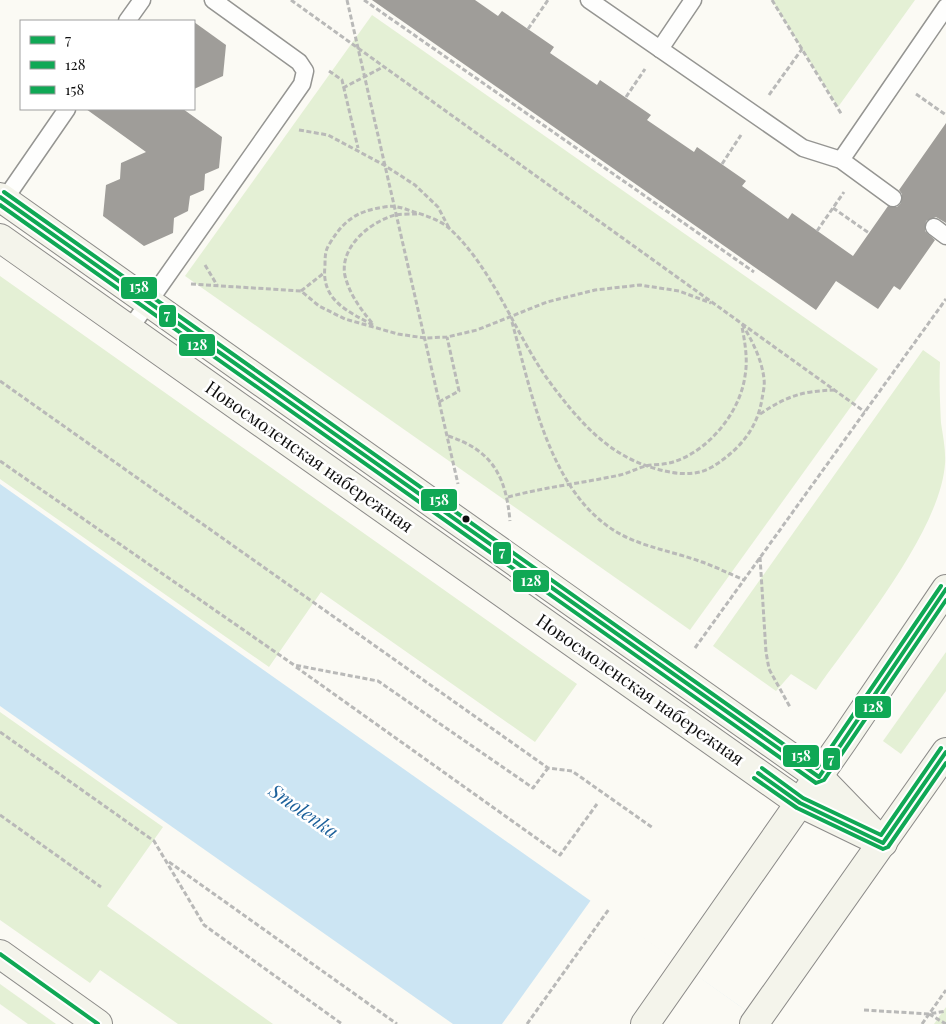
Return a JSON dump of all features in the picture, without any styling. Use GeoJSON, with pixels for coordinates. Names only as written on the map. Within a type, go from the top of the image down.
{"type":"FeatureCollection","features":[{"type":"Feature","properties":{"kind":"street","name":"Новосмоленская набережная"},"geometry":{"type":"LineString","coordinates":[[1,201],[149,302],[819,776],[883,843]]}},
{"type":"Feature","properties":{"kind":"street","name":"Новосмоленская набережная"},"geometry":{"type":"LineString","coordinates":[[0,238],[800,803],[883,843]]}},
{"type":"Feature","properties":{"kind":"street"},"geometry":{"type":"LineString","coordinates":[[645,1024],[819,776],[946,589]]}},
{"type":"Feature","properties":{"kind":"street"},"geometry":{"type":"LineString","coordinates":[[757,1019],[946,752]]}},
{"type":"Feature","properties":{"kind":"street"},"geometry":{"type":"LineString","coordinates":[[0,954],[98,1024]]}},
{"type":"Feature","properties":{"kind":"lane"},"geometry":{"type":"LineString","coordinates":[[128,20],[142,0]]}},
{"type":"Feature","properties":{"kind":"lane"},"geometry":{"type":"LineString","coordinates":[[129,330],[302,84],[305,71],[299,62],[213,0]]}},
{"type":"Feature","properties":{"kind":"lane"},"geometry":{"type":"LineString","coordinates":[[589,0],[803,148],[840,160],[894,198]]}},
{"type":"Feature","properties":{"kind":"lane"},"geometry":{"type":"LineString","coordinates":[[660,49],[693,0]]}},
{"type":"Feature","properties":{"kind":"lane"},"geometry":{"type":"LineString","coordinates":[[840,160],[946,7]]}},
{"type":"Feature","properties":{"kind":"lane"},"geometry":{"type":"LineString","coordinates":[[1,201],[66,110]]}},
{"type":"Feature","properties":{"kind":"path"},"geometry":{"type":"LineString","coordinates":[[290,0],[865,412]]}},
{"type":"Feature","properties":{"kind":"path"},"geometry":{"type":"LineString","coordinates":[[346,0],[459,486]]}},
{"type":"Feature","properties":{"kind":"path"},"geometry":{"type":"LineString","coordinates":[[364,0],[754,272]]}},
{"type":"Feature","properties":{"kind":"path"},"geometry":{"type":"LineString","coordinates":[[528,29],[548,0]]}},
{"type":"Feature","properties":{"kind":"path"},"geometry":{"type":"LineString","coordinates":[[772,0],[856,137]]}},
{"type":"Feature","properties":{"kind":"path"},"geometry":{"type":"LineString","coordinates":[[626,97],[660,49]]}},
{"type":"Feature","properties":{"kind":"path"},"geometry":{"type":"LineString","coordinates":[[722,164],[802,49]]}},
{"type":"Feature","properties":{"kind":"path"},"geometry":{"type":"LineString","coordinates":[[299,62],[318,63],[342,80],[358,149]]}},
{"type":"Feature","properties":{"kind":"path"},"geometry":{"type":"LineString","coordinates":[[343,88],[384,67]]}},
{"type":"Feature","properties":{"kind":"path"},"geometry":{"type":"LineString","coordinates":[[896,80],[946,115]]}},
{"type":"Feature","properties":{"kind":"path"},"geometry":{"type":"LineString","coordinates":[[271,129],[299,130],[328,136],[358,149],[415,185],[438,207],[449,228],[483,270],[546,376],[586,426],[617,454],[645,466],[678,474],[707,470],[731,456],[749,434],[759,414],[764,380],[754,344],[742,324]]}},
{"type":"Feature","properties":{"kind":"path"},"geometry":{"type":"LineString","coordinates":[[817,231],[857,173]]}},
{"type":"Feature","properties":{"kind":"path"},"geometry":{"type":"LineString","coordinates":[[373,326],[346,310],[328,294],[324,272],[326,248],[341,225],[365,210],[394,205],[421,214],[449,228]]}},
{"type":"Feature","properties":{"kind":"path"},"geometry":{"type":"LineString","coordinates":[[833,208],[869,233]]}},
{"type":"Feature","properties":{"kind":"path"},"geometry":{"type":"LineString","coordinates":[[373,326],[354,300],[345,274],[348,251],[360,235],[379,222],[396,215],[421,214]]}},
{"type":"Feature","properties":{"kind":"path"},"geometry":{"type":"LineString","coordinates":[[301,291],[324,272]]}},
{"type":"Feature","properties":{"kind":"path"},"geometry":{"type":"LineString","coordinates":[[190,284],[301,291],[319,306],[345,319],[398,334],[425,338],[447,337],[477,330],[547,302],[595,290],[640,285],[679,291],[716,305]]}},
{"type":"Feature","properties":{"kind":"path"},"geometry":{"type":"LineString","coordinates":[[695,648],[946,299]]}},
{"type":"Feature","properties":{"kind":"path"},"geometry":{"type":"LineString","coordinates":[[510,316],[552,453],[575,495],[596,519],[623,536],[657,549],[701,561],[744,580]]}},
{"type":"Feature","properties":{"kind":"path"},"geometry":{"type":"LineString","coordinates":[[508,497],[543,488],[623,475],[645,466],[675,462],[702,448],[722,426],[738,401],[745,376],[746,348],[742,324]]}},
{"type":"Feature","properties":{"kind":"path"},"geometry":{"type":"LineString","coordinates":[[439,402],[459,391],[447,337]]}},
{"type":"Feature","properties":{"kind":"path"},"geometry":{"type":"LineString","coordinates":[[0,381],[548,768],[572,771],[652,828]]}},
{"type":"Feature","properties":{"kind":"path"},"geometry":{"type":"LineString","coordinates":[[759,414],[784,398],[809,390],[835,390]]}},
{"type":"Feature","properties":{"kind":"path"},"geometry":{"type":"LineString","coordinates":[[448,436],[467,442],[490,460],[507,492],[510,521]]}},
{"type":"Feature","properties":{"kind":"path"},"geometry":{"type":"LineString","coordinates":[[0,461],[294,666],[560,855],[597,804]]}},
{"type":"Feature","properties":{"kind":"path"},"geometry":{"type":"LineString","coordinates":[[760,557],[766,652],[769,670],[790,707]]}},
{"type":"Feature","properties":{"kind":"path"},"geometry":{"type":"LineString","coordinates":[[294,666],[378,681],[533,788],[548,768]]}},
{"type":"Feature","properties":{"kind":"path"},"geometry":{"type":"LineString","coordinates":[[0,732],[154,840],[204,925],[342,1024]]}},
{"type":"Feature","properties":{"kind":"path"},"geometry":{"type":"LineString","coordinates":[[0,815],[101,887]]}},
{"type":"Feature","properties":{"kind":"path"},"geometry":{"type":"LineString","coordinates":[[166,860],[397,1024]]}},
{"type":"Feature","properties":{"kind":"path"},"geometry":{"type":"LineString","coordinates":[[527,1024],[609,909]]}},
{"type":"Feature","properties":{"kind":"path"},"geometry":{"type":"LineString","coordinates":[[922,1024],[946,990]]}},
{"type":"Feature","properties":{"kind":"path"},"geometry":{"type":"LineString","coordinates":[[864,1010],[929,1014],[946,1011]]}},
{"type":"Feature","properties":{"kind":"path"},"geometry":{"type":"LineString","coordinates":[[929,1014],[946,1024]]}},
{"type":"Feature","properties":{"kind":"green space"},"geometry":{"type":"Polygon","coordinates":[[[772,0],[915,0],[838,107],[772,0]]]}},
{"type":"Feature","properties":{"kind":"green space"},"geometry":{"type":"Polygon","coordinates":[[[372,15],[878,369],[690,630],[185,276],[372,15]]]}},
{"type":"Feature","properties":{"kind":"green space"},"geometry":{"type":"Polygon","coordinates":[[[0,276],[577,684],[535,742],[321,592],[269,667],[0,479],[0,276]]]}},
{"type":"Feature","properties":{"kind":"green space"},"geometry":{"type":"Polygon","coordinates":[[[923,350],[940,362],[941,423],[945,454],[940,491],[928,520],[893,582],[816,690],[791,674],[776,691],[713,646],[923,350]]]}},
{"type":"Feature","properties":{"kind":"green space"},"geometry":{"type":"Polygon","coordinates":[[[946,652],[946,691],[901,754],[883,741],[946,652]]]}},
{"type":"Feature","properties":{"kind":"green space"},"geometry":{"type":"Polygon","coordinates":[[[0,712],[163,827],[107,906],[273,1024],[178,1024],[100,970],[90,983],[0,920],[0,712]]]}},
{"type":"Feature","properties":{"kind":"green space"},"geometry":{"type":"Polygon","coordinates":[[[0,984],[56,1024],[28,1024],[0,1004],[0,984]]]}},
{"type":"Feature","properties":{"kind":"green space"},"geometry":{"type":"Polygon","coordinates":[[[946,1007],[946,1024],[934,1024],[946,1007]]]}},
{"type":"Feature","properties":{"kind":"water","name":"Smolenka"},"geometry":{"type":"Polygon","coordinates":[[[0,484],[765,1024],[453,1024],[0,706],[0,484]]]}},
{"type":"Feature","properties":{"kind":"pier"},"geometry":{"type":"Polygon","coordinates":[[[591,900],[765,1024],[502,1024],[591,900]]]}},
{"type":"Feature","properties":{"kind":"building"},"geometry":{"type":"Polygon","coordinates":[[[372,0],[475,0],[498,16],[502,11],[554,47],[550,53],[597,85],[600,80],[651,115],[647,120],[694,152],[697,147],[746,181],[742,186],[788,219],[792,213],[853,256],[888,206],[897,207],[901,203],[902,194],[899,190],[946,123],[946,223],[936,217],[926,221],[925,231],[935,240],[900,290],[894,286],[878,309],[836,281],[816,310],[372,0]]]}},
{"type":"Feature","properties":{"kind":"building"},"geometry":{"type":"Polygon","coordinates":[[[195,23],[226,45],[223,76],[195,89],[195,23]]]}},
{"type":"Feature","properties":{"kind":"building"},"geometry":{"type":"Polygon","coordinates":[[[87,110],[184,110],[222,137],[219,168],[205,174],[204,190],[190,196],[188,211],[174,218],[173,233],[144,246],[103,216],[106,185],[120,179],[121,163],[146,152],[87,110]]]}},
{"type":"Feature","properties":{"kind":"transit line","name":"158"},"geometry":{"type":"LineString","coordinates":[[4,192],[817,768],[941,586]]}},
{"type":"Feature","properties":{"kind":"transit line","name":"7"},"geometry":{"type":"LineString","coordinates":[[0,197],[819,777],[946,589]]}},
{"type":"Feature","properties":{"kind":"transit line","name":"128"},"geometry":{"type":"LineString","coordinates":[[0,205],[816,783],[824,780],[946,600]]}},
{"type":"Feature","properties":{"kind":"transit line","name":"158"},"geometry":{"type":"LineString","coordinates":[[762,768],[803,798],[881,835],[941,748]]}},
{"type":"Feature","properties":{"kind":"transit line","name":"7"},"geometry":{"type":"LineString","coordinates":[[758,773],[800,803],[883,843],[946,752]]}},
{"type":"Feature","properties":{"kind":"transit line","name":"128"},"geometry":{"type":"LineString","coordinates":[[754,778],[797,808],[883,849],[888,847],[946,763]]}},
{"type":"Feature","properties":{"kind":"transit line","name":"7"},"geometry":{"type":"LineString","coordinates":[[0,954],[98,1024]]}}]}
